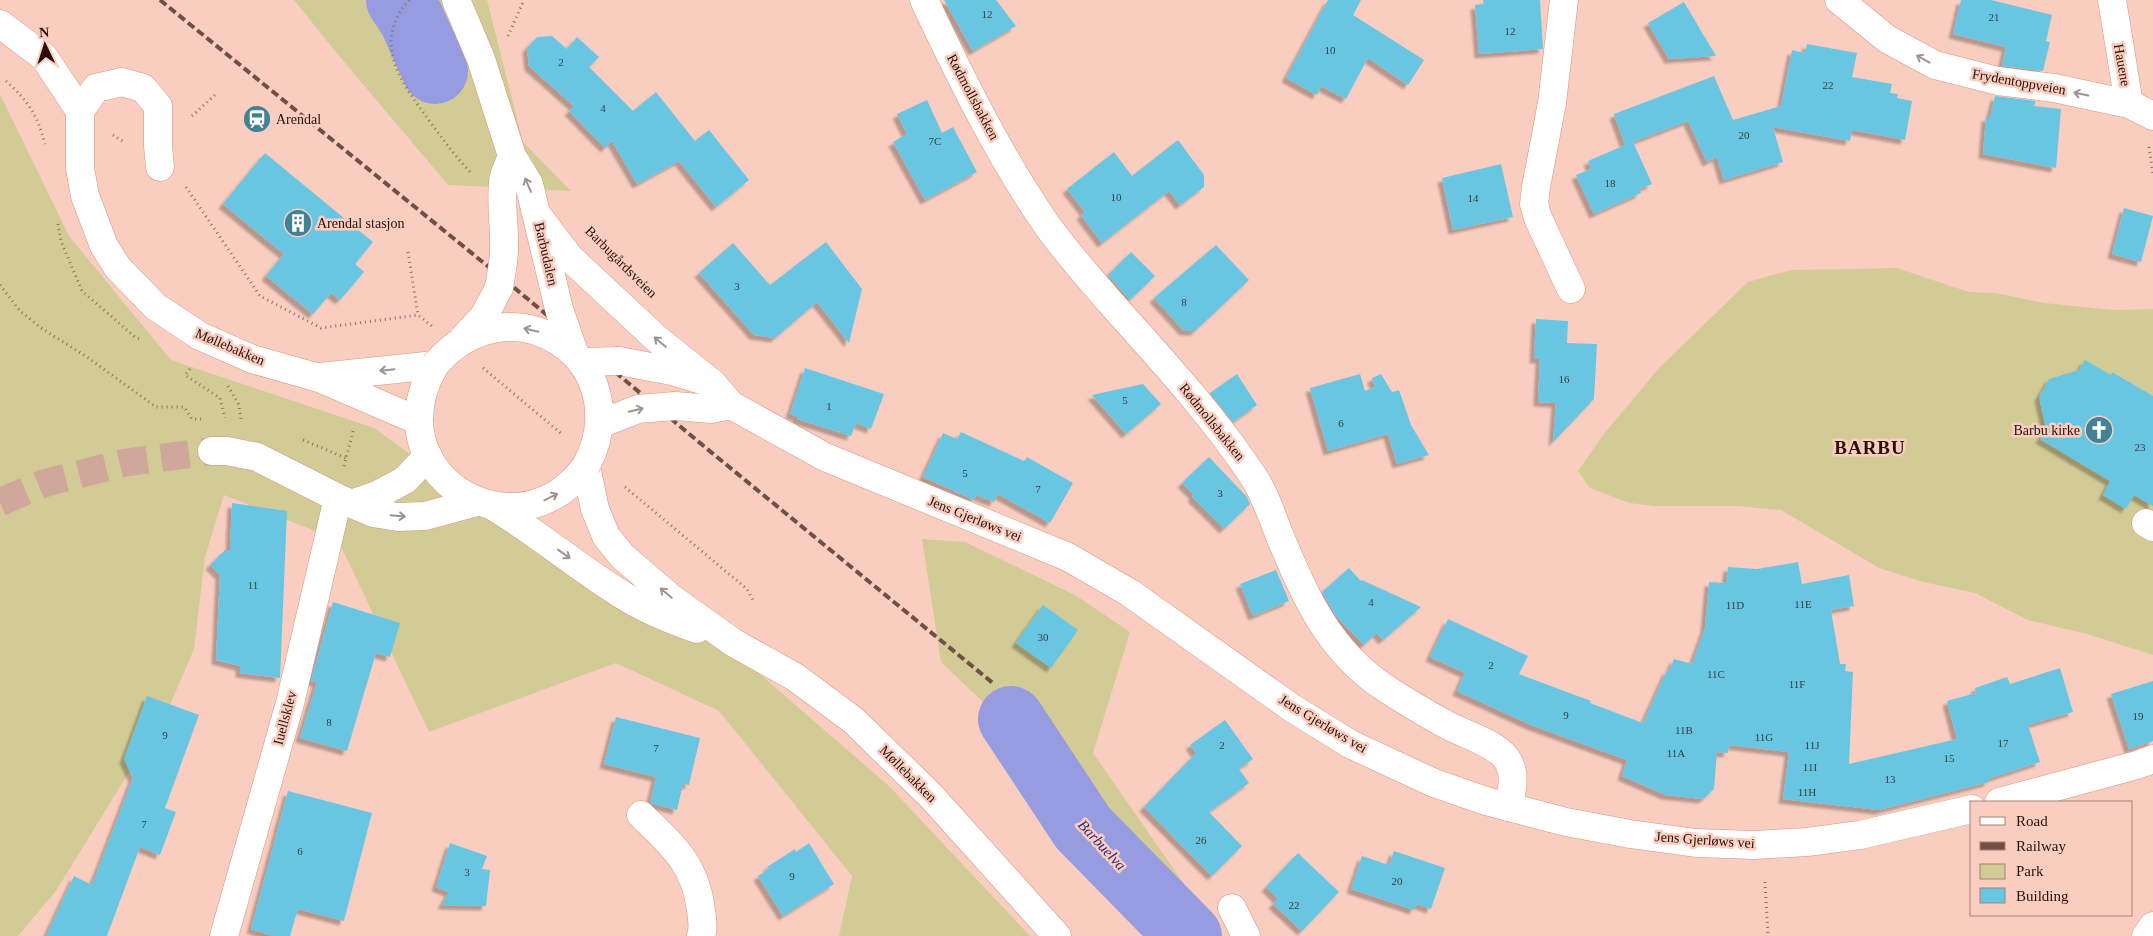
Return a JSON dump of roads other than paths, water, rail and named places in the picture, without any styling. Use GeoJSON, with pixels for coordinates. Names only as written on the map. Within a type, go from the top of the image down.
{"type":"FeatureCollection","features":[{"type":"Feature","properties":{"kind":"main road","name":"Barbudalen"},"geometry":{"type":"LineString","coordinates":[[456,0],[481,59],[512,156],[529,184],[551,272],[558,309],[578,358],[592,381],[597,395],[600,424]]}},
{"type":"Feature","properties":{"kind":"main road","name":"Rødmollsbakken"},"geometry":{"type":"LineString","coordinates":[[924,0],[946,47],[998,144],[1042,219],[1075,262],[1192,396],[1237,452],[1254,477],[1311,606],[1330,634],[1353,663],[1385,688],[1446,725],[1492,747],[1506,757],[1512,771],[1512,791],[1508,807]]}},
{"type":"Feature","properties":{"kind":"main road"},"geometry":{"type":"LineString","coordinates":[[1564,0],[1552,103],[1534,204],[1538,218],[1571,289]]}},
{"type":"Feature","properties":{"kind":"main road","name":"Frydentoppveien"},"geometry":{"type":"LineString","coordinates":[[1838,0],[1887,39],[1935,65],[1998,81],[2054,88],[2129,104]]}},
{"type":"Feature","properties":{"kind":"main road","name":"Hauene"},"geometry":{"type":"LineString","coordinates":[[2112,0],[2129,104],[2153,116]]}},
{"type":"Feature","properties":{"kind":"main road"},"geometry":{"type":"LineString","coordinates":[[0,24],[44,57],[80,111],[96,88],[122,82],[143,88],[158,106],[159,156]]}},
{"type":"Feature","properties":{"kind":"main road","name":"Møllebakken"},"geometry":{"type":"LineString","coordinates":[[80,111],[80,168],[85,196],[104,246],[118,268],[156,307],[200,336],[252,359],[318,378],[419,421]]}},
{"type":"Feature","properties":{"kind":"main road"},"geometry":{"type":"LineString","coordinates":[[435,365],[484,316],[499,288],[506,245],[502,198],[503,180],[512,156]]}},
{"type":"Feature","properties":{"kind":"main road","name":"Jens Gjerløws vei"},"geometry":{"type":"LineString","coordinates":[[538,216],[570,258],[656,339],[712,383],[731,405],[825,457],[1068,556],[1130,593],[1292,708],[1350,744],[1434,782],[1508,807],[1566,822],[1630,834],[1696,843],[1754,845],[1807,842],[1860,835],[1970,809]]}},
{"type":"Feature","properties":{"kind":"main road"},"geometry":{"type":"LineString","coordinates":[[462,340],[495,328],[530,329],[562,343],[578,358],[619,361],[672,371],[712,383]]}},
{"type":"Feature","properties":{"kind":"main road","name":"Møllebakken"},"geometry":{"type":"LineString","coordinates":[[318,378],[435,365]]}},
{"type":"Feature","properties":{"kind":"main road","name":"Møllebakken"},"geometry":{"type":"LineString","coordinates":[[435,365],[422,392],[419,421],[423,445],[428,456],[448,484],[462,494],[486,504],[523,524],[621,594],[673,620],[734,643]]}},
{"type":"Feature","properties":{"kind":"main road"},"geometry":{"type":"LineString","coordinates":[[212,450],[257,456],[344,501],[373,513],[407,517],[425,516],[486,504],[516,508],[543,501],[556,495],[572,482],[586,466],[592,453],[600,424],[638,409],[675,406],[710,410],[731,405]]}},
{"type":"Feature","properties":{"kind":"main road"},"geometry":{"type":"LineString","coordinates":[[344,501],[377,495],[405,480],[428,456]]}},
{"type":"Feature","properties":{"kind":"main road","name":"Møllebakken"},"geometry":{"type":"LineString","coordinates":[[586,466],[595,509],[606,536],[622,556],[671,598],[734,643],[795,677],[853,720],[931,796],[1057,936]]}},
{"type":"Feature","properties":{"kind":"main road","name":"Iuellsklev"},"geometry":{"type":"LineString","coordinates":[[224,936],[290,703],[344,501]]}},
{"type":"Feature","properties":{"kind":"main road"},"geometry":{"type":"LineString","coordinates":[[2003,801],[2153,759]]}},
{"type":"Feature","properties":{"kind":"main road"},"geometry":{"type":"LineString","coordinates":[[641,815],[681,854],[699,891],[703,928],[701,936]]}},
{"type":"Feature","properties":{"kind":"main road"},"geometry":{"type":"LineString","coordinates":[[1232,908],[1246,936]]}},
{"type":"Feature","properties":{"kind":"main road"},"geometry":{"type":"LineString","coordinates":[[2146,936],[2153,926]]}},
{"type":"Feature","properties":{"kind":"waterway","name":"Barbuelva"},"geometry":{"type":"LineString","coordinates":[[399,0],[411,18],[435,71]]}},
{"type":"Feature","properties":{"kind":"waterway","name":"Barbuelva"},"geometry":{"type":"LineString","coordinates":[[1011,719],[1083,828],[1189,936]]}},
{"type":"Feature","properties":{"kind":"tunnel"},"geometry":{"type":"LineString","coordinates":[[0,502],[45,483],[123,463],[212,451]]}},
{"type":"Feature","properties":{"kind":"railway"},"geometry":{"type":"LineString","coordinates":[[160,0],[511,285],[994,684]]}},
{"type":"Feature","properties":{"kind":"place","name":"Arendal"},"geometry":{"type":"Point","coordinates":[257,119]}},
{"type":"Feature","properties":{"kind":"place","name":"Arendal stasjon"},"geometry":{"type":"Point","coordinates":[298,223]}},
{"type":"Feature","properties":{"kind":"place","name":"Barbu kirke"},"geometry":{"type":"Point","coordinates":[2099,430]}},
{"type":"Feature","properties":{"kind":"district","name":"BARBU"},"geometry":{"type":"Point","coordinates":[1870,447]}}]}
